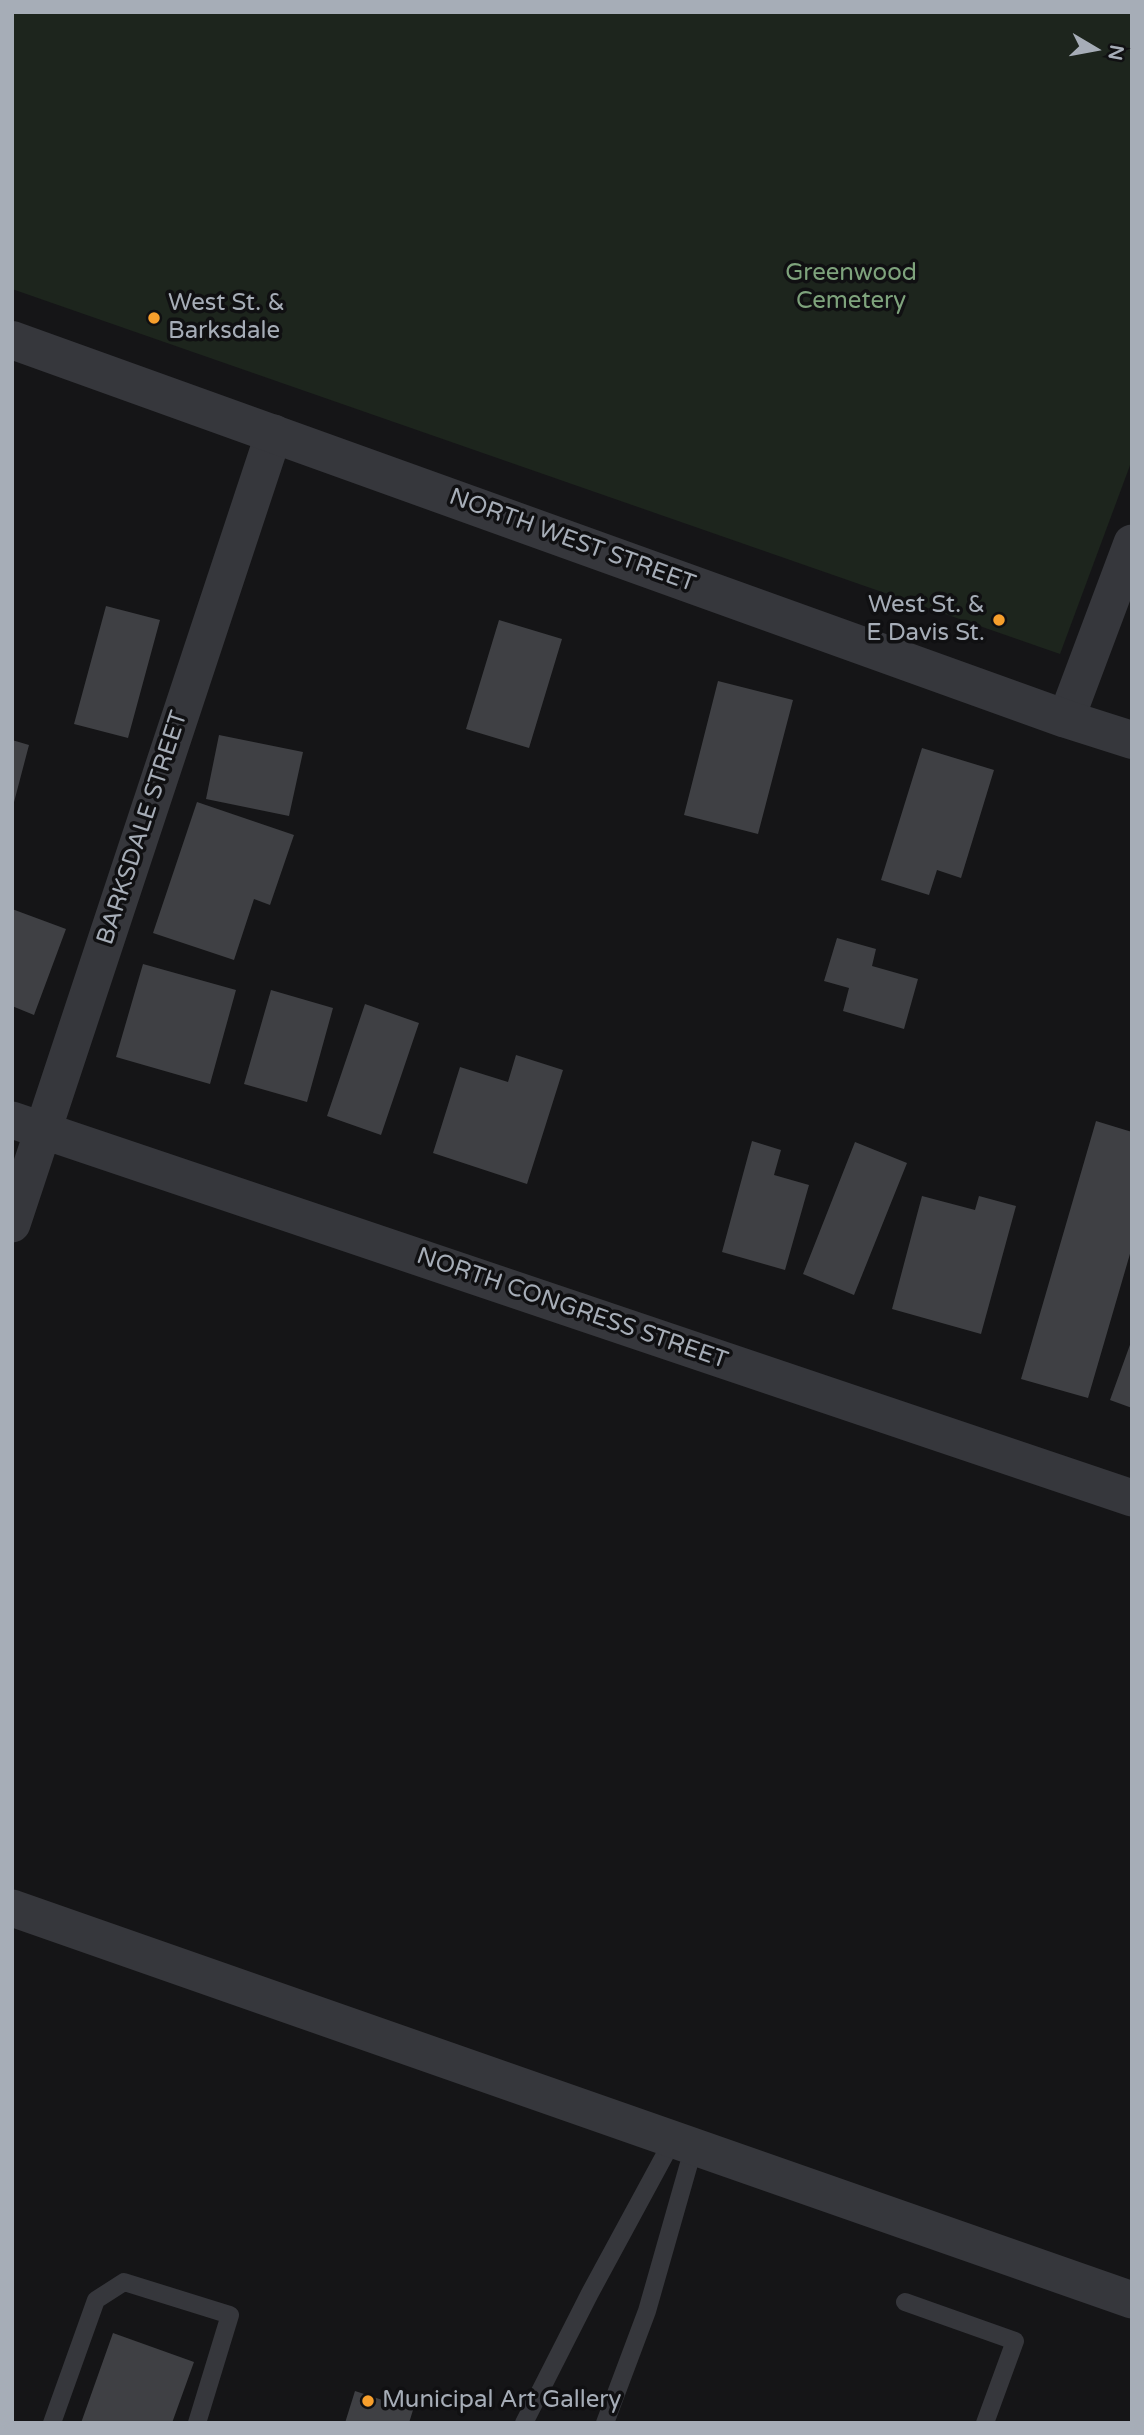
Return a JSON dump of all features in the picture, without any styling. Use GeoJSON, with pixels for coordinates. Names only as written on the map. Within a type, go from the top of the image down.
{"type":"FeatureCollection","features":[{"type":"Feature","properties":{"kind":"street","name":"NORTH WEST STREET"},"geometry":{"type":"LineString","coordinates":[[12,340],[1066,719],[1132,740]]}},
{"type":"Feature","properties":{"kind":"street","name":"BARKSDALE STREET"},"geometry":{"type":"LineString","coordinates":[[12,1224],[28,1126],[274,433]]}},
{"type":"Feature","properties":{"kind":"street"},"geometry":{"type":"LineString","coordinates":[[1066,719],[1132,543]]}},
{"type":"Feature","properties":{"kind":"street","name":"NORTH CONGRESS STREET"},"geometry":{"type":"LineString","coordinates":[[28,1126],[1132,1498]]}},
{"type":"Feature","properties":{"kind":"street"},"geometry":{"type":"LineString","coordinates":[[12,1908],[1132,2300]]}},
{"type":"Feature","properties":{"kind":"lane"},"geometry":{"type":"LineString","coordinates":[[524,2423],[590,2293],[684,2142]]}},
{"type":"Feature","properties":{"kind":"lane"},"geometry":{"type":"LineString","coordinates":[[605,2423],[647,2311],[684,2142]]}},
{"type":"Feature","properties":{"kind":"lane"},"geometry":{"type":"LineString","coordinates":[[52,2423],[96,2300],[124,2282],[230,2315],[197,2423]]}},
{"type":"Feature","properties":{"kind":"lane"},"geometry":{"type":"LineString","coordinates":[[905,2302],[1014,2341],[985,2423]]}},
{"type":"Feature","properties":{"kind":"green space","name":"Greenwood Cemetery"},"geometry":{"type":"Polygon","coordinates":[[[12,12],[1132,12],[1132,460],[1060,654],[12,289],[12,12]]]}},
{"type":"Feature","properties":{"kind":"building"},"geometry":{"type":"Polygon","coordinates":[[[106,606],[160,620],[128,738],[74,724],[106,606]]]}},
{"type":"Feature","properties":{"kind":"building"},"geometry":{"type":"Polygon","coordinates":[[[499,620],[562,639],[529,748],[466,729],[499,620]]]}},
{"type":"Feature","properties":{"kind":"building"},"geometry":{"type":"Polygon","coordinates":[[[718,681],[793,700],[758,834],[684,815],[718,681]]]}},
{"type":"Feature","properties":{"kind":"building"},"geometry":{"type":"Polygon","coordinates":[[[219,735],[303,752],[289,816],[206,799],[219,735]]]}},
{"type":"Feature","properties":{"kind":"building"},"geometry":{"type":"Polygon","coordinates":[[[12,740],[29,745],[13,806],[12,806],[12,740]]]}},
{"type":"Feature","properties":{"kind":"building"},"geometry":{"type":"Polygon","coordinates":[[[922,748],[994,770],[961,878],[937,870],[929,895],[881,880],[922,748]]]}},
{"type":"Feature","properties":{"kind":"building"},"geometry":{"type":"Polygon","coordinates":[[[197,802],[294,835],[270,905],[254,899],[234,960],[153,933],[197,802]]]}},
{"type":"Feature","properties":{"kind":"building"},"geometry":{"type":"Polygon","coordinates":[[[12,909],[66,929],[34,1015],[12,1006],[12,909]]]}},
{"type":"Feature","properties":{"kind":"building"},"geometry":{"type":"Polygon","coordinates":[[[837,938],[876,949],[872,966],[918,979],[904,1029],[843,1011],[849,988],[824,981],[837,938]]]}},
{"type":"Feature","properties":{"kind":"building"},"geometry":{"type":"Polygon","coordinates":[[[143,964],[236,990],[210,1084],[116,1057],[143,964]]]}},
{"type":"Feature","properties":{"kind":"building"},"geometry":{"type":"Polygon","coordinates":[[[271,990],[333,1008],[307,1102],[244,1084],[271,990]]]}},
{"type":"Feature","properties":{"kind":"building"},"geometry":{"type":"Polygon","coordinates":[[[365,1004],[419,1023],[381,1135],[327,1116],[365,1004]]]}},
{"type":"Feature","properties":{"kind":"building"},"geometry":{"type":"Polygon","coordinates":[[[516,1055],[563,1070],[527,1184],[433,1153],[460,1067],[508,1082],[516,1055]]]}},
{"type":"Feature","properties":{"kind":"building"},"geometry":{"type":"Polygon","coordinates":[[[1096,1121],[1132,1132],[1132,1247],[1088,1398],[1021,1379],[1096,1121]]]}},
{"type":"Feature","properties":{"kind":"building"},"geometry":{"type":"Polygon","coordinates":[[[752,1141],[781,1150],[774,1175],[809,1185],[785,1270],[722,1252],[752,1141]]]}},
{"type":"Feature","properties":{"kind":"building"},"geometry":{"type":"Polygon","coordinates":[[[855,1142],[907,1163],[854,1295],[803,1274],[855,1142]]]}},
{"type":"Feature","properties":{"kind":"building"},"geometry":{"type":"Polygon","coordinates":[[[922,1196],[975,1210],[979,1196],[1016,1206],[981,1334],[892,1309],[922,1196]]]}},
{"type":"Feature","properties":{"kind":"building"},"geometry":{"type":"Polygon","coordinates":[[[1132,1342],[1132,1408],[1110,1400],[1132,1342]]]}},
{"type":"Feature","properties":{"kind":"building"},"geometry":{"type":"Polygon","coordinates":[[[113,2333],[194,2362],[172,2423],[81,2423],[113,2333]]]}},
{"type":"Feature","properties":{"kind":"building","name":"Municipal Art Gallery"},"geometry":{"type":"Polygon","coordinates":[[[355,2391],[413,2410],[409,2423],[345,2423],[355,2391]]]}},
{"type":"Feature","properties":{"kind":"place","name":"West St. & Barksdale"},"geometry":{"type":"Point","coordinates":[154,318]}},
{"type":"Feature","properties":{"kind":"place","name":"West St. & E Davis St."},"geometry":{"type":"Point","coordinates":[999,620]}},
{"type":"Feature","properties":{"kind":"place","name":"Municipal Art Gallery"},"geometry":{"type":"Point","coordinates":[368,2401]}}]}
